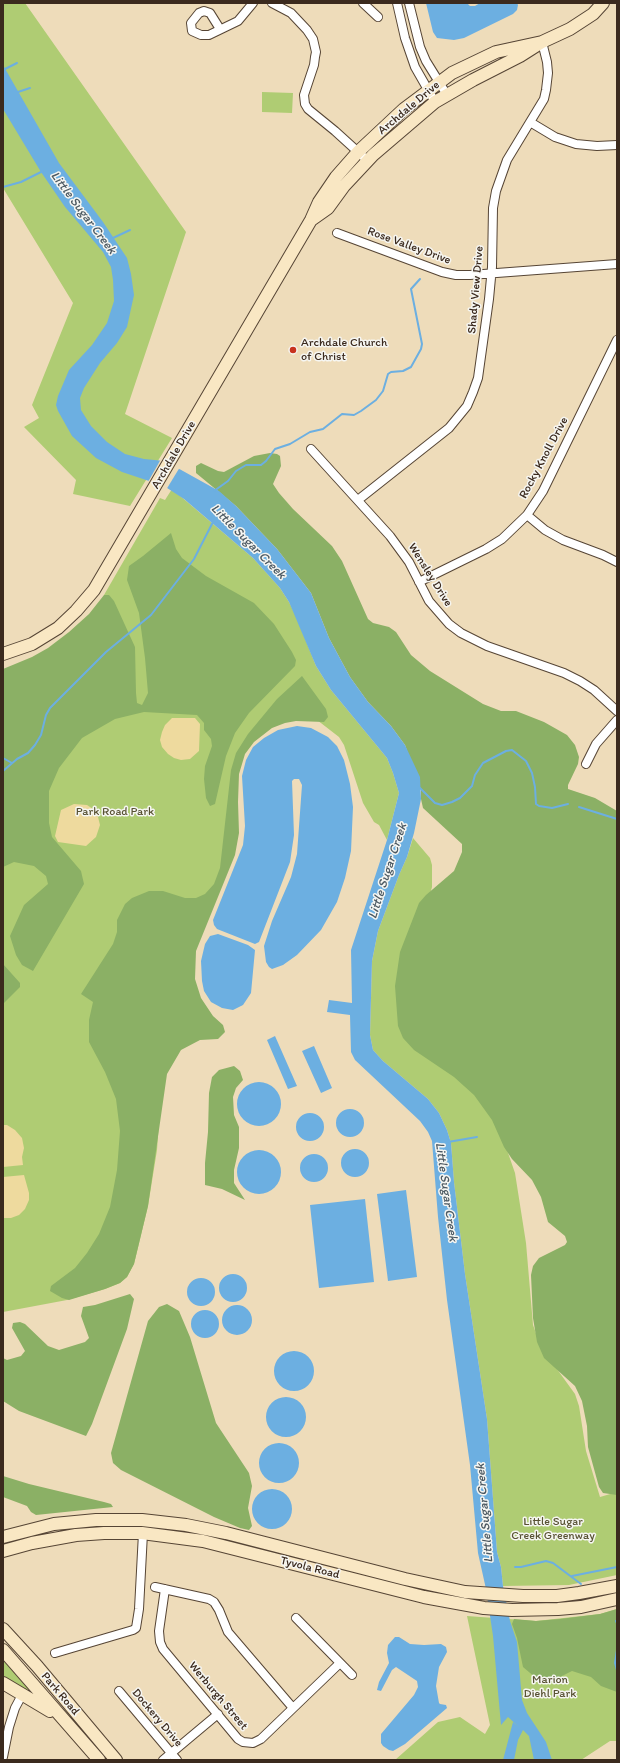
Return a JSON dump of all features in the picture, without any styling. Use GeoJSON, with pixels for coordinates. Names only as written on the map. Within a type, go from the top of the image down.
{"type":"FeatureCollection","features":[{"type":"Feature","properties":{"kind":"main road","name":"Archdale Drive"},"geometry":{"type":"LineString","coordinates":[[311,220],[328,208],[344,186],[368,161],[402,129],[435,102],[473,80],[520,56],[542,42],[578,25],[593,14],[603,3]]}},
{"type":"Feature","properties":{"kind":"main road","name":"Archdale Drive"},"geometry":{"type":"LineString","coordinates":[[4,652],[24,648],[44,638],[64,623],[80,608],[100,581],[311,220],[319,202],[336,177],[358,152],[404,108],[438,82],[473,62],[496,52],[542,42]]}},
{"type":"Feature","properties":{"kind":"main road","name":"Tyvola Road"},"geometry":{"type":"LineString","coordinates":[[3,1537],[37,1528],[86,1521],[142,1520],[171,1523],[226,1533],[406,1579],[466,1592],[523,1596],[579,1593],[617,1586]]}},
{"type":"Feature","properties":{"kind":"main road","name":"Tyvola Road"},"geometry":{"type":"LineString","coordinates":[[3,1551],[32,1543],[76,1535],[143,1533],[203,1541],[409,1594],[468,1606],[526,1610],[581,1607],[617,1599]]}},
{"type":"Feature","properties":{"kind":"main road","name":"Park Road"},"geometry":{"type":"LineString","coordinates":[[3,1628],[116,1760]]}},
{"type":"Feature","properties":{"kind":"main road","name":"Park Road"},"geometry":{"type":"LineString","coordinates":[[3,1650],[99,1760]]}},
{"type":"Feature","properties":{"kind":"main road"},"geometry":{"type":"LineString","coordinates":[[3,1683],[50,1710],[75,1733]]}},
{"type":"Feature","properties":{"kind":"street"},"geometry":{"type":"LineString","coordinates":[[220,29],[238,21],[253,3]]}},
{"type":"Feature","properties":{"kind":"street"},"geometry":{"type":"LineString","coordinates":[[272,3],[291,13],[304,26],[313,39],[316,52],[314,65],[304,95],[305,104],[308,109],[368,161]]}},
{"type":"Feature","properties":{"kind":"street"},"geometry":{"type":"LineString","coordinates":[[363,3],[378,17]]}},
{"type":"Feature","properties":{"kind":"street"},"geometry":{"type":"LineString","coordinates":[[397,3],[405,38],[414,67],[435,102]]}},
{"type":"Feature","properties":{"kind":"street"},"geometry":{"type":"LineString","coordinates":[[409,3],[417,35],[426,61],[447,95]]}},
{"type":"Feature","properties":{"kind":"street"},"geometry":{"type":"LineString","coordinates":[[405,38],[417,35]]}},
{"type":"Feature","properties":{"kind":"street","name":"Shady View Drive"},"geometry":{"type":"LineString","coordinates":[[358,500],[449,428],[467,406],[478,378],[492,274],[493,208],[496,191],[507,160],[544,99],[548,79],[547,62],[542,42]]}},
{"type":"Feature","properties":{"kind":"street"},"geometry":{"type":"LineString","coordinates":[[530,122],[555,137],[576,144],[597,146],[617,145]]}},
{"type":"Feature","properties":{"kind":"street","name":"Rose Valley Drive"},"geometry":{"type":"LineString","coordinates":[[337,232],[442,272],[470,275],[492,274],[617,264]]}},
{"type":"Feature","properties":{"kind":"street","name":"Rocky Knoll Drive"},"geometry":{"type":"LineString","coordinates":[[419,582],[486,549],[502,539],[527,515],[543,491],[617,340]]}},
{"type":"Feature","properties":{"kind":"street","name":"Wensley Drive"},"geometry":{"type":"LineString","coordinates":[[311,449],[358,500],[398,547],[429,601],[438,613],[461,633],[487,646],[569,676],[594,690],[617,711]]}},
{"type":"Feature","properties":{"kind":"street"},"geometry":{"type":"LineString","coordinates":[[527,515],[545,530],[563,540],[603,555],[617,562]]}},
{"type":"Feature","properties":{"kind":"street"},"geometry":{"type":"LineString","coordinates":[[586,764],[596,744],[617,720]]}},
{"type":"Feature","properties":{"kind":"street"},"geometry":{"type":"LineString","coordinates":[[55,1653],[132,1631],[136,1628],[143,1533]]}},
{"type":"Feature","properties":{"kind":"street"},"geometry":{"type":"LineString","coordinates":[[155,1587],[208,1599],[214,1602],[228,1632],[293,1708]]}},
{"type":"Feature","properties":{"kind":"street","name":"Werburgh Street"},"geometry":{"type":"LineString","coordinates":[[165,1589],[159,1630],[160,1642],[170,1658],[240,1740],[253,1742],[261,1739],[340,1663]]}},
{"type":"Feature","properties":{"kind":"street"},"geometry":{"type":"LineString","coordinates":[[296,1618],[352,1675]]}},
{"type":"Feature","properties":{"kind":"street","name":"Dockery Drive"},"geometry":{"type":"LineString","coordinates":[[119,1691],[177,1760]]}},
{"type":"Feature","properties":{"kind":"street"},"geometry":{"type":"LineString","coordinates":[[3,1757],[13,1715],[23,1694]]}},
{"type":"Feature","properties":{"kind":"street"},"geometry":{"type":"LineString","coordinates":[[163,1760],[218,1714]]}},
{"type":"Feature","properties":{"kind":"green space"},"geometry":{"type":"Polygon","coordinates":[[[3,3],[25,3],[186,232],[125,414],[172,438],[130,506],[73,494],[76,480],[24,427],[39,418],[32,405],[73,303],[3,188],[3,3]]]}},
{"type":"Feature","properties":{"kind":"green space"},"geometry":{"type":"Polygon","coordinates":[[[262,92],[293,93],[292,113],[262,112],[262,92]]]}},
{"type":"Feature","properties":{"kind":"green space"},"geometry":{"type":"Polygon","coordinates":[[[270,453],[280,456],[281,466],[273,484],[293,509],[332,546],[342,561],[368,619],[373,623],[389,627],[396,632],[411,655],[430,671],[483,704],[501,711],[516,711],[544,722],[567,735],[575,745],[579,757],[578,764],[568,785],[568,789],[595,798],[617,811],[617,1495],[603,1493],[599,1487],[588,1447],[587,1426],[582,1401],[575,1386],[544,1358],[537,1342],[533,1318],[531,1275],[533,1266],[539,1258],[565,1245],[567,1242],[565,1236],[548,1222],[541,1197],[532,1180],[512,1159],[504,1147],[492,1120],[474,1095],[454,1077],[414,1050],[403,1038],[398,1026],[395,986],[400,952],[419,903],[454,871],[462,852],[462,844],[423,808],[421,790],[405,745],[391,726],[368,702],[350,677],[329,638],[311,593],[277,549],[236,506],[196,473],[196,466],[201,463],[218,471],[224,472],[254,456],[270,453]]]}},
{"type":"Feature","properties":{"kind":"green space","name":"Park Road Park"},"geometry":{"type":"Polygon","coordinates":[[[172,489],[253,558],[280,588],[296,616],[316,666],[331,690],[387,758],[399,793],[387,840],[379,825],[374,822],[363,803],[344,745],[339,737],[308,713],[286,718],[240,749],[225,859],[184,989],[162,1078],[157,1150],[148,1206],[134,1264],[127,1277],[120,1283],[105,1289],[67,1300],[3,1312],[3,748],[128,636],[104,595],[160,498],[165,500],[172,489]]]}},
{"type":"Feature","properties":{"kind":"green space"},"geometry":{"type":"Polygon","coordinates":[[[171,533],[176,549],[182,558],[206,576],[254,603],[274,624],[296,660],[295,666],[249,713],[235,733],[226,756],[215,804],[210,806],[206,798],[204,779],[205,766],[212,746],[211,739],[204,730],[204,723],[197,715],[144,712],[115,719],[82,738],[59,768],[49,791],[49,823],[52,837],[81,871],[84,884],[33,971],[22,965],[16,955],[10,936],[24,905],[48,884],[46,876],[34,866],[14,862],[3,867],[3,669],[32,657],[48,648],[89,614],[104,595],[109,595],[114,601],[135,647],[137,703],[142,705],[148,693],[145,658],[139,613],[127,580],[129,566],[171,533]]]}},
{"type":"Feature","properties":{"kind":"green space"},"geometry":{"type":"Polygon","coordinates":[[[302,676],[326,709],[328,717],[324,722],[296,721],[272,728],[254,742],[245,754],[239,774],[239,833],[235,855],[196,951],[195,979],[201,998],[213,1016],[223,1025],[225,1032],[218,1039],[200,1040],[181,1050],[167,1074],[148,1206],[134,1264],[127,1277],[120,1283],[105,1289],[69,1300],[62,1298],[50,1291],[51,1286],[75,1268],[87,1253],[99,1234],[110,1207],[117,1170],[120,1131],[116,1099],[105,1072],[89,1042],[89,1020],[93,1002],[81,994],[113,944],[117,932],[117,920],[125,904],[132,898],[149,891],[163,891],[185,898],[196,898],[205,894],[214,884],[220,868],[231,770],[236,753],[248,734],[277,699],[302,676]]]}},
{"type":"Feature","properties":{"kind":"green space","name":"Little Sugar Creek Greenway"},"geometry":{"type":"Polygon","coordinates":[[[413,838],[430,858],[432,865],[432,887],[428,902],[474,1087],[499,1127],[515,1173],[526,1243],[533,1325],[537,1336],[554,1365],[575,1394],[579,1406],[586,1451],[600,1497],[617,1492],[617,1575],[569,1585],[503,1586],[501,1567],[497,1552],[487,1419],[465,1274],[451,1143],[439,1113],[428,1099],[383,1061],[373,1050],[370,1035],[372,961],[378,931],[413,838]]]}},
{"type":"Feature","properties":{"kind":"green space"},"geometry":{"type":"Polygon","coordinates":[[[3,964],[20,983],[20,987],[3,1004],[3,964]]]}},
{"type":"Feature","properties":{"kind":"green space"},"geometry":{"type":"Polygon","coordinates":[[[234,1066],[240,1071],[243,1080],[236,1088],[233,1097],[234,1115],[239,1127],[239,1148],[234,1170],[234,1183],[245,1200],[222,1189],[205,1185],[209,1093],[212,1077],[219,1070],[234,1066]]]}},
{"type":"Feature","properties":{"kind":"green space"},"geometry":{"type":"Polygon","coordinates":[[[130,1294],[134,1299],[127,1329],[92,1424],[86,1436],[19,1411],[3,1401],[3,1358],[7,1360],[21,1356],[25,1351],[12,1328],[13,1323],[20,1322],[25,1324],[48,1346],[59,1350],[85,1342],[89,1338],[81,1316],[83,1307],[95,1305],[130,1294]]]}},
{"type":"Feature","properties":{"kind":"green space"},"geometry":{"type":"Polygon","coordinates":[[[167,1304],[179,1311],[190,1337],[216,1423],[249,1473],[252,1486],[248,1508],[252,1526],[249,1530],[240,1528],[214,1517],[121,1470],[113,1463],[111,1453],[148,1321],[159,1307],[167,1304]]]}},
{"type":"Feature","properties":{"kind":"green space"},"geometry":{"type":"Polygon","coordinates":[[[3,1476],[29,1484],[104,1502],[111,1504],[113,1507],[36,1515],[31,1512],[27,1506],[3,1497],[3,1476]]]}},
{"type":"Feature","properties":{"kind":"green space","name":"Marion Diehl Park"},"geometry":{"type":"Polygon","coordinates":[[[617,1609],[617,1741],[610,1741],[581,1760],[395,1760],[438,1722],[460,1717],[485,1734],[490,1725],[467,1616],[536,1621],[600,1614],[617,1609]]]}},
{"type":"Feature","properties":{"kind":"green space"},"geometry":{"type":"Polygon","coordinates":[[[617,1609],[617,1692],[601,1686],[591,1677],[572,1671],[556,1679],[545,1680],[536,1678],[523,1667],[517,1638],[512,1624],[514,1619],[536,1621],[560,1619],[600,1614],[617,1609]]]}},
{"type":"Feature","properties":{"kind":"green space"},"geometry":{"type":"Polygon","coordinates":[[[3,1660],[30,1691],[3,1677],[3,1660]]]}},
{"type":"Feature","properties":{"kind":"sand"},"geometry":{"type":"Polygon","coordinates":[[[172,718],[195,718],[200,724],[199,751],[190,759],[181,760],[174,758],[162,747],[160,740],[162,732],[165,725],[172,718]]]}},
{"type":"Feature","properties":{"kind":"sand"},"geometry":{"type":"Polygon","coordinates":[[[74,804],[87,805],[93,809],[98,817],[100,825],[96,837],[86,846],[58,842],[55,836],[61,810],[74,804]]]}},
{"type":"Feature","properties":{"kind":"sand"},"geometry":{"type":"Polygon","coordinates":[[[3,1125],[7,1125],[15,1130],[22,1138],[24,1148],[22,1157],[23,1165],[3,1167],[3,1125]]]}},
{"type":"Feature","properties":{"kind":"sand"},"geometry":{"type":"Polygon","coordinates":[[[24,1175],[29,1193],[29,1200],[25,1209],[19,1215],[11,1218],[3,1218],[3,1177],[24,1175]]]}},
{"type":"Feature","properties":{"kind":"water"},"geometry":{"type":"Polygon","coordinates":[[[426,3],[467,3],[470,6],[475,6],[480,3],[517,3],[518,5],[517,10],[513,14],[464,38],[454,40],[437,38],[433,32],[426,3]]]}},
{"type":"Feature","properties":{"kind":"water","name":"Little Sugar Creek"},"geometry":{"type":"Polygon","coordinates":[[[3,65],[59,163],[103,222],[127,258],[131,274],[134,295],[127,327],[117,343],[100,363],[84,388],[80,398],[81,410],[91,426],[107,442],[125,454],[144,459],[165,461],[219,491],[236,506],[277,549],[311,593],[329,638],[350,677],[368,702],[391,726],[405,745],[420,777],[421,799],[414,833],[407,857],[378,931],[372,961],[370,1035],[373,1050],[383,1061],[428,1099],[439,1113],[451,1143],[465,1274],[487,1419],[497,1552],[510,1621],[517,1642],[522,1700],[527,1713],[546,1742],[552,1760],[534,1760],[529,1736],[523,1730],[518,1740],[514,1760],[503,1760],[513,1722],[519,1727],[508,1717],[501,1725],[493,1636],[486,1589],[478,1553],[470,1465],[447,1300],[432,1141],[428,1132],[420,1121],[355,1060],[351,1052],[350,1015],[327,1012],[329,1000],[352,1003],[351,950],[387,840],[399,793],[393,773],[387,758],[331,690],[316,666],[289,602],[280,588],[253,558],[184,499],[164,486],[122,472],[96,458],[72,436],[58,411],[56,405],[58,396],[69,370],[92,345],[107,323],[114,301],[111,267],[103,252],[65,207],[41,172],[3,109],[3,65]]]}},
{"type":"Feature","properties":{"kind":"water"},"geometry":{"type":"Polygon","coordinates":[[[297,726],[311,728],[328,737],[337,746],[344,760],[350,784],[353,807],[351,851],[345,878],[337,902],[321,930],[297,955],[283,965],[272,969],[266,962],[264,946],[272,921],[291,877],[297,854],[302,785],[299,779],[294,779],[292,781],[294,835],[290,862],[259,942],[255,944],[217,929],[213,920],[243,845],[245,826],[242,776],[246,760],[253,747],[264,738],[278,730],[297,726]]]}},
{"type":"Feature","properties":{"kind":"water"},"geometry":{"type":"Polygon","coordinates":[[[218,934],[248,945],[255,950],[251,993],[243,1005],[233,1010],[222,1008],[211,1002],[204,991],[202,981],[201,961],[205,944],[210,936],[218,934]]]}},
{"type":"Feature","properties":{"kind":"water"},"geometry":{"type":"Polygon","coordinates":[[[275,1036],[297,1086],[288,1089],[267,1040],[275,1036]]]}},
{"type":"Feature","properties":{"kind":"water"},"geometry":{"type":"Polygon","coordinates":[[[314,1046],[332,1088],[321,1093],[302,1051],[314,1046]]]}},
{"type":"Feature","properties":{"kind":"water"},"geometry":{"type":"Polygon","coordinates":[[[255,1082],[263,1082],[268,1083],[275,1088],[280,1095],[280,1113],[275,1120],[268,1125],[255,1126],[247,1123],[240,1116],[237,1108],[237,1100],[240,1092],[247,1085],[255,1082]]]}},
{"type":"Feature","properties":{"kind":"water"},"geometry":{"type":"Polygon","coordinates":[[[350,1109],[360,1113],[364,1123],[360,1133],[350,1137],[340,1133],[336,1123],[340,1113],[350,1109]]]}},
{"type":"Feature","properties":{"kind":"water"},"geometry":{"type":"Polygon","coordinates":[[[310,1113],[320,1117],[324,1127],[320,1137],[310,1141],[300,1137],[296,1127],[300,1117],[310,1113]]]}},
{"type":"Feature","properties":{"kind":"water"},"geometry":{"type":"Polygon","coordinates":[[[355,1149],[365,1153],[369,1163],[365,1173],[355,1177],[345,1173],[341,1163],[345,1153],[355,1149]]]}},
{"type":"Feature","properties":{"kind":"water"},"geometry":{"type":"Polygon","coordinates":[[[255,1150],[263,1150],[268,1151],[275,1156],[280,1163],[280,1181],[275,1188],[268,1193],[255,1194],[247,1191],[240,1184],[237,1176],[237,1168],[240,1160],[247,1153],[255,1150]]]}},
{"type":"Feature","properties":{"kind":"water"},"geometry":{"type":"Polygon","coordinates":[[[314,1154],[324,1158],[328,1168],[324,1178],[314,1182],[304,1178],[300,1168],[304,1158],[314,1154]]]}},
{"type":"Feature","properties":{"kind":"water"},"geometry":{"type":"Polygon","coordinates":[[[406,1190],[417,1277],[388,1281],[377,1194],[406,1190]]]}},
{"type":"Feature","properties":{"kind":"water"},"geometry":{"type":"Polygon","coordinates":[[[365,1199],[374,1282],[319,1288],[310,1205],[365,1199]]]}},
{"type":"Feature","properties":{"kind":"water"},"geometry":{"type":"Polygon","coordinates":[[[233,1274],[243,1278],[247,1288],[243,1298],[233,1302],[223,1298],[219,1288],[223,1278],[233,1274]]]}},
{"type":"Feature","properties":{"kind":"water"},"geometry":{"type":"Polygon","coordinates":[[[201,1278],[211,1282],[215,1292],[211,1302],[201,1306],[191,1302],[187,1292],[191,1282],[201,1278]]]}},
{"type":"Feature","properties":{"kind":"water"},"geometry":{"type":"Polygon","coordinates":[[[237,1305],[248,1309],[252,1320],[248,1331],[237,1335],[226,1331],[222,1320],[226,1309],[237,1305]]]}},
{"type":"Feature","properties":{"kind":"water"},"geometry":{"type":"Polygon","coordinates":[[[205,1310],[215,1314],[219,1324],[215,1334],[205,1338],[195,1334],[191,1324],[195,1314],[205,1310]]]}},
{"type":"Feature","properties":{"kind":"water"},"geometry":{"type":"Polygon","coordinates":[[[298,1351],[305,1354],[311,1360],[314,1371],[313,1379],[305,1388],[298,1391],[290,1391],[283,1388],[275,1379],[274,1367],[277,1360],[286,1352],[298,1351]]]}},
{"type":"Feature","properties":{"kind":"water"},"geometry":{"type":"Polygon","coordinates":[[[290,1397],[297,1400],[303,1406],[306,1417],[305,1425],[297,1434],[290,1437],[282,1437],[275,1434],[267,1425],[266,1413],[269,1406],[278,1398],[290,1397]]]}},
{"type":"Feature","properties":{"kind":"water"},"geometry":{"type":"Polygon","coordinates":[[[283,1443],[290,1446],[296,1452],[299,1463],[298,1471],[290,1480],[283,1483],[275,1483],[268,1480],[260,1471],[259,1459],[262,1452],[271,1444],[283,1443]]]}},
{"type":"Feature","properties":{"kind":"water"},"geometry":{"type":"Polygon","coordinates":[[[276,1489],[283,1492],[289,1498],[292,1509],[291,1517],[283,1526],[276,1529],[268,1529],[261,1526],[253,1517],[252,1505],[255,1498],[264,1490],[276,1489]]]}},
{"type":"Feature","properties":{"kind":"water"},"geometry":{"type":"Polygon","coordinates":[[[395,1637],[399,1637],[410,1644],[441,1644],[446,1647],[447,1652],[439,1667],[436,1686],[439,1703],[446,1705],[447,1708],[405,1744],[393,1751],[383,1746],[381,1743],[381,1734],[414,1695],[418,1687],[417,1681],[396,1667],[392,1670],[381,1691],[377,1690],[379,1682],[389,1663],[387,1653],[388,1645],[395,1637]]]}},
{"type":"Feature","properties":{"kind":"pier"},"geometry":{"type":"Polygon","coordinates":[[[161,459],[180,467],[166,490],[148,482],[161,459]]]}},
{"type":"Feature","properties":{"kind":"waterway"},"geometry":{"type":"LineString","coordinates":[[3,70],[17,63]]}},
{"type":"Feature","properties":{"kind":"waterway"},"geometry":{"type":"LineString","coordinates":[[18,92],[30,88]]}},
{"type":"Feature","properties":{"kind":"waterway"},"geometry":{"type":"LineString","coordinates":[[3,187],[21,182],[43,171]]}},
{"type":"Feature","properties":{"kind":"waterway","name":"Little Sugar Creek"},"geometry":{"type":"LineString","coordinates":[[113,238],[130,230]]}},
{"type":"Feature","properties":{"kind":"waterway"},"geometry":{"type":"LineString","coordinates":[[214,491],[228,481],[236,471],[246,465],[261,465],[275,449],[290,444],[310,432],[323,429],[342,414],[354,415],[361,411],[376,400],[383,391],[388,374],[391,372],[403,371],[411,367],[421,349],[422,344],[411,289],[420,279]]}},
{"type":"Feature","properties":{"kind":"waterway","name":"Little Sugar Creek"},"geometry":{"type":"LineString","coordinates":[[3,771],[17,759],[28,753],[35,745],[41,735],[46,715],[50,708],[106,652],[151,615],[194,559],[213,522]]}},
{"type":"Feature","properties":{"kind":"waterway"},"geometry":{"type":"LineString","coordinates":[[420,788],[435,803],[442,805],[452,802],[460,798],[472,786],[475,775],[483,763],[506,751],[512,750],[526,761],[532,773],[536,804],[539,806],[552,808],[568,804]]}},
{"type":"Feature","properties":{"kind":"waterway"},"geometry":{"type":"LineString","coordinates":[[3,758],[12,763]]}},
{"type":"Feature","properties":{"kind":"waterway"},"geometry":{"type":"LineString","coordinates":[[579,807],[617,819]]}},
{"type":"Feature","properties":{"kind":"waterway","name":"Little Sugar Creek"},"geometry":{"type":"LineString","coordinates":[[448,1142],[477,1137]]}},
{"type":"Feature","properties":{"kind":"waterway"},"geometry":{"type":"LineString","coordinates":[[515,1567],[546,1561],[553,1563],[581,1584]]}},
{"type":"Feature","properties":{"kind":"waterway"},"geometry":{"type":"LineString","coordinates":[[572,1576],[617,1567]]}},
{"type":"Feature","properties":{"kind":"waterway"},"geometry":{"type":"LineString","coordinates":[[617,1650],[615,1663],[617,1670]]}},
{"type":"Feature","properties":{"kind":"place","name":"Archdale Church of Christ"},"geometry":{"type":"Point","coordinates":[293,350]}}]}
